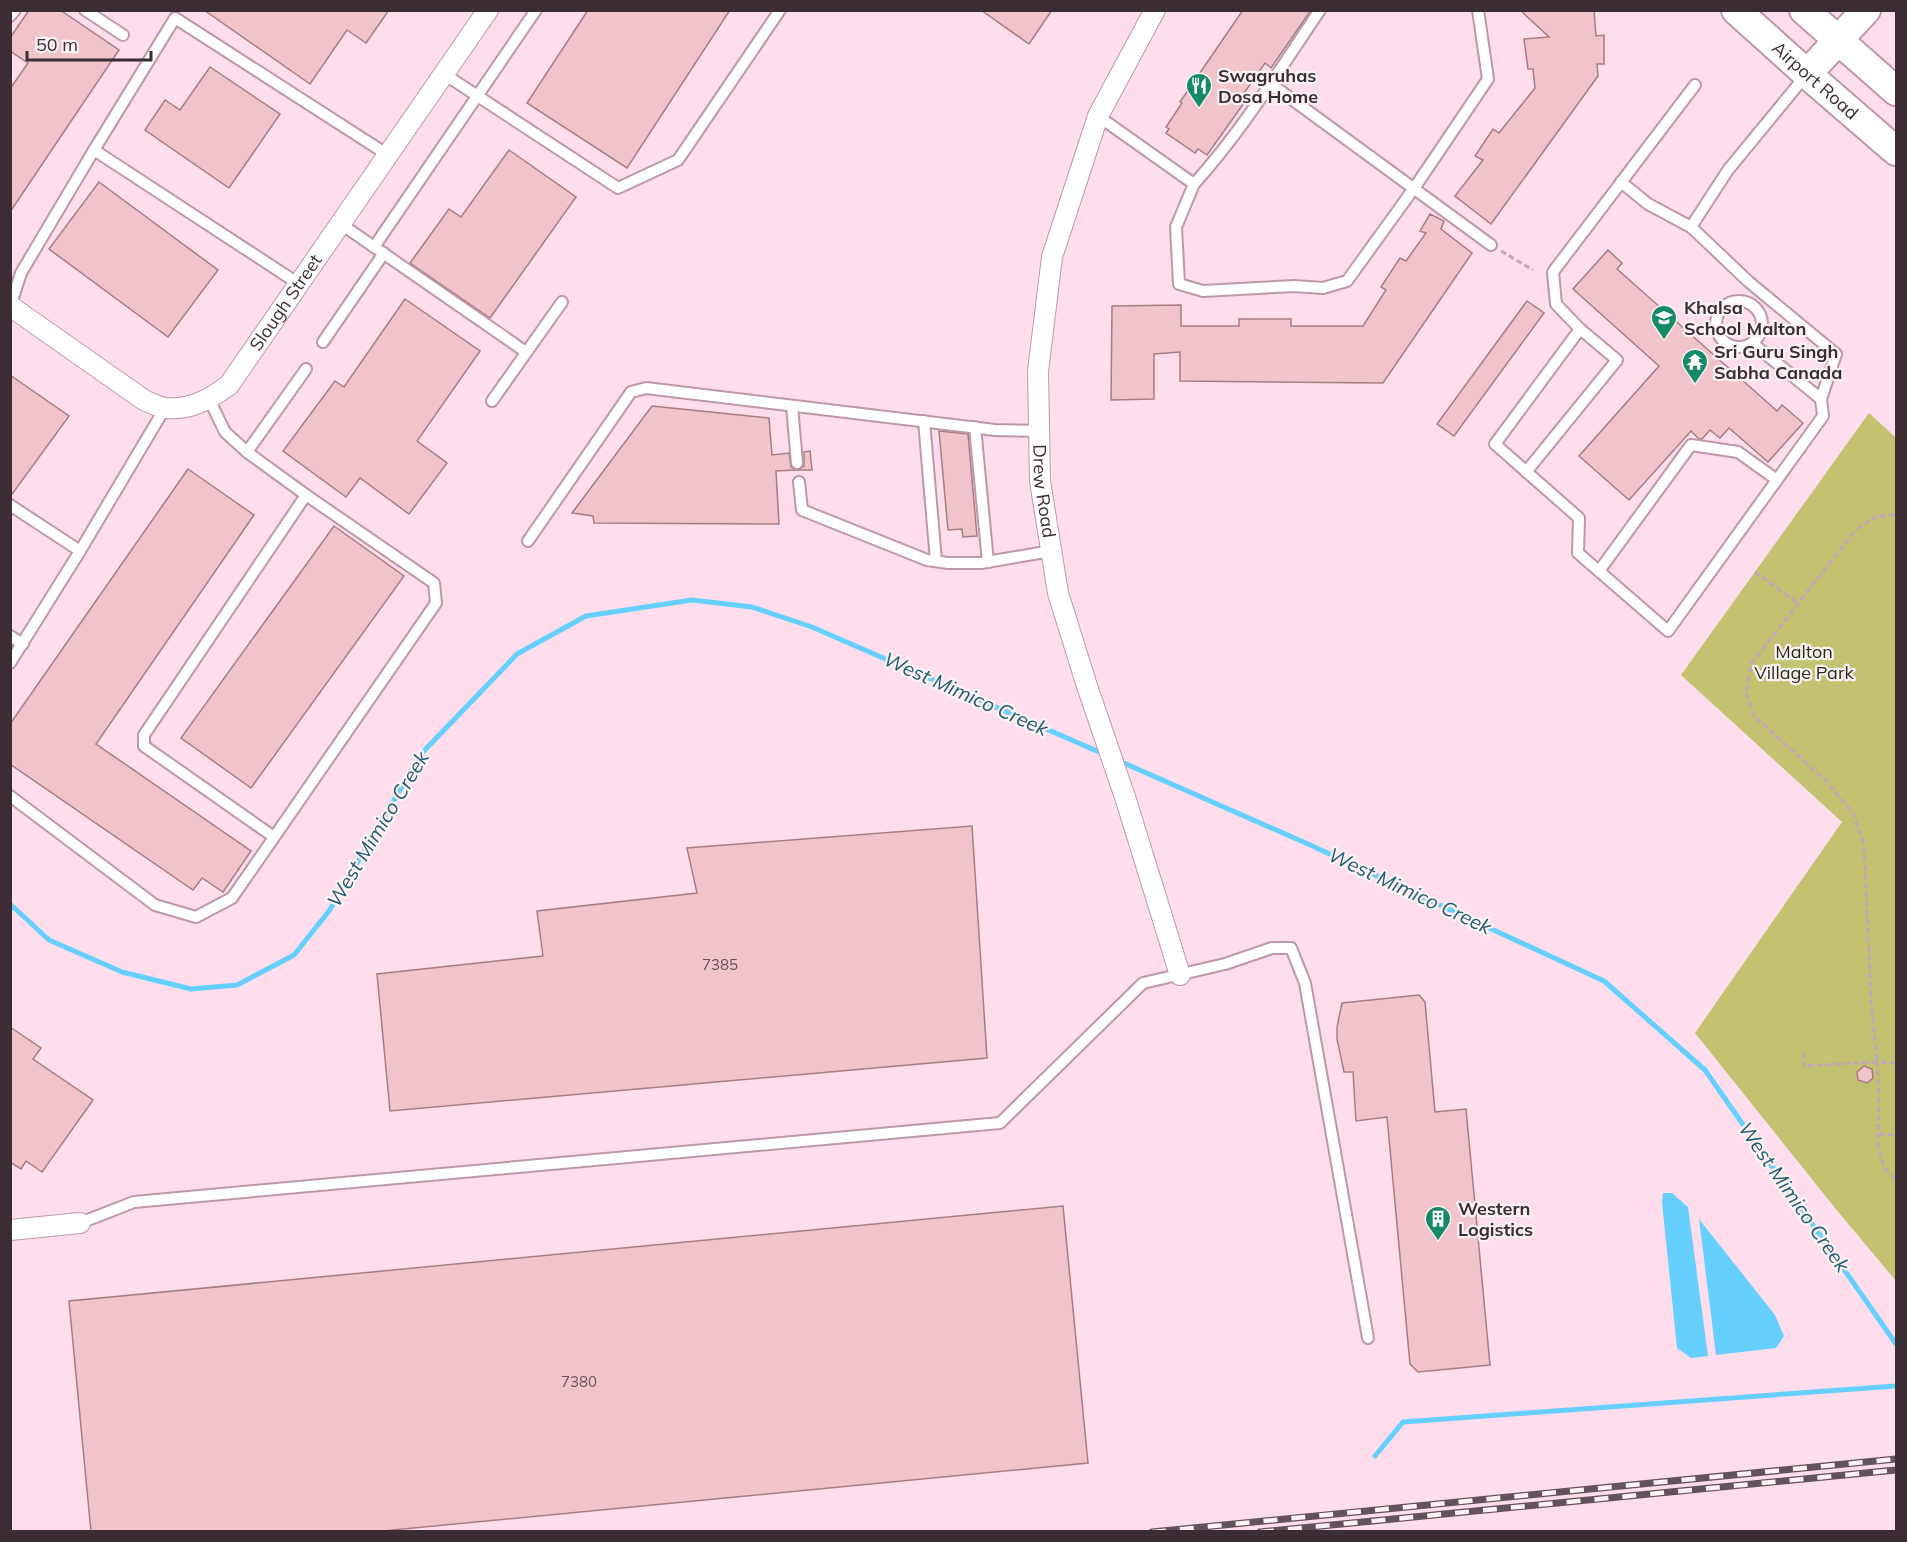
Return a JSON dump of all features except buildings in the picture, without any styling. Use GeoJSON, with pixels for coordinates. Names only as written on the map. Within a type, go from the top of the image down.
{"type":"FeatureCollection","features":[{"type":"Feature","properties":{"kind":"main road","name":"Airport Road"},"geometry":{"type":"LineString","coordinates":[[1737,10],[1896,151]]}},
{"type":"Feature","properties":{"kind":"main road"},"geometry":{"type":"LineString","coordinates":[[1804,10],[1896,91]]}},
{"type":"Feature","properties":{"kind":"main road"},"geometry":{"type":"LineString","coordinates":[[1807,74],[1866,10]]}},
{"type":"Feature","properties":{"kind":"street","name":"Drew Road"},"geometry":{"type":"LineString","coordinates":[[1155,10],[1098,116],[1052,257],[1038,371],[1040,481],[1058,593],[1126,800],[1180,975]]}},
{"type":"Feature","properties":{"kind":"street","name":"Slough Street"},"geometry":{"type":"LineString","coordinates":[[165,408],[190,407],[209,399],[229,385],[486,12]]}},
{"type":"Feature","properties":{"kind":"street"},"geometry":{"type":"LineString","coordinates":[[11,307],[144,399],[165,408]]}},
{"type":"Feature","properties":{"kind":"street"},"geometry":{"type":"LineString","coordinates":[[10,1230],[80,1223]]}},
{"type":"Feature","properties":{"kind":"lane"},"geometry":{"type":"LineString","coordinates":[[10,16],[15,10]]}},
{"type":"Feature","properties":{"kind":"lane"},"geometry":{"type":"LineString","coordinates":[[85,10],[123,35]]}},
{"type":"Feature","properties":{"kind":"lane"},"geometry":{"type":"LineString","coordinates":[[323,342],[477,96],[536,10]]}},
{"type":"Feature","properties":{"kind":"lane"},"geometry":{"type":"LineString","coordinates":[[444,74],[618,188],[678,160],[780,10]]}},
{"type":"Feature","properties":{"kind":"lane"},"geometry":{"type":"LineString","coordinates":[[1320,10],[1271,84],[1212,164],[1194,184],[1176,227],[1179,284],[1203,291],[1283,286],[1323,288],[1347,281],[1488,79],[1478,10]]}},
{"type":"Feature","properties":{"kind":"lane"},"geometry":{"type":"LineString","coordinates":[[11,307],[21,273],[175,18],[388,155]]}},
{"type":"Feature","properties":{"kind":"lane"},"geometry":{"type":"LineString","coordinates":[[1691,227],[1728,170],[1807,74]]}},
{"type":"Feature","properties":{"kind":"lane"},"geometry":{"type":"LineString","coordinates":[[1271,84],[1491,245]]}},
{"type":"Feature","properties":{"kind":"lane"},"geometry":{"type":"LineString","coordinates":[[1526,472],[1617,360],[1580,329],[1556,304],[1553,272],[1695,85]]}},
{"type":"Feature","properties":{"kind":"lane"},"geometry":{"type":"LineString","coordinates":[[1098,116],[1194,184]]}},
{"type":"Feature","properties":{"kind":"lane"},"geometry":{"type":"LineString","coordinates":[[94,150],[299,284]]}},
{"type":"Feature","properties":{"kind":"lane"},"geometry":{"type":"LineString","coordinates":[[1580,329],[1495,444],[1579,518],[1578,553],[1668,631],[1823,416],[1821,399],[1836,354],[1749,282],[1691,227],[1648,204],[1621,182]]}},
{"type":"Feature","properties":{"kind":"lane"},"geometry":{"type":"LineString","coordinates":[[341,224],[526,352]]}},
{"type":"Feature","properties":{"kind":"lane"},"geometry":{"type":"LineString","coordinates":[[1745,302],[1749,282]]}},
{"type":"Feature","properties":{"kind":"lane"},"geometry":{"type":"LineString","coordinates":[[492,401],[562,302]]}},
{"type":"Feature","properties":{"kind":"lane"},"geometry":{"type":"LineString","coordinates":[[1745,302],[1761,317],[1761,332],[1752,344],[1730,346],[1718,335],[1716,328],[1719,312],[1731,303],[1745,302]]}},
{"type":"Feature","properties":{"kind":"lane"},"geometry":{"type":"LineString","coordinates":[[1752,344],[1821,399]]}},
{"type":"Feature","properties":{"kind":"lane"},"geometry":{"type":"LineString","coordinates":[[247,452],[306,369]]}},
{"type":"Feature","properties":{"kind":"lane"},"geometry":{"type":"LineString","coordinates":[[528,541],[631,392],[646,388],[975,427],[1039,431]]}},
{"type":"Feature","properties":{"kind":"lane"},"geometry":{"type":"LineString","coordinates":[[10,796],[155,905],[196,917],[232,898],[436,603],[434,583],[247,452],[225,432],[209,399]]}},
{"type":"Feature","properties":{"kind":"lane"},"geometry":{"type":"LineString","coordinates":[[792,406],[797,463]]}},
{"type":"Feature","properties":{"kind":"lane"},"geometry":{"type":"LineString","coordinates":[[10,663],[165,408]]}},
{"type":"Feature","properties":{"kind":"lane"},"geometry":{"type":"LineString","coordinates":[[924,421],[936,561]]}},
{"type":"Feature","properties":{"kind":"lane"},"geometry":{"type":"LineString","coordinates":[[975,427],[988,562]]}},
{"type":"Feature","properties":{"kind":"lane"},"geometry":{"type":"LineString","coordinates":[[1599,572],[1691,445],[1738,452],[1778,480]]}},
{"type":"Feature","properties":{"kind":"lane"},"geometry":{"type":"LineString","coordinates":[[799,482],[802,510],[927,560],[948,563],[988,562],[1051,551]]}},
{"type":"Feature","properties":{"kind":"lane"},"geometry":{"type":"LineString","coordinates":[[274,837],[144,746],[144,735],[306,495]]}},
{"type":"Feature","properties":{"kind":"lane"},"geometry":{"type":"LineString","coordinates":[[10,505],[80,551]]}},
{"type":"Feature","properties":{"kind":"lane"},"geometry":{"type":"LineString","coordinates":[[10,636],[23,644]]}},
{"type":"Feature","properties":{"kind":"lane"},"geometry":{"type":"LineString","coordinates":[[80,1223],[134,1202],[1000,1124],[1143,983],[1225,964],[1272,948],[1291,948],[1305,982],[1368,1338]]}},
{"type":"Feature","properties":{"kind":"path"},"geometry":{"type":"LineString","coordinates":[[1491,245],[1533,270]]}},
{"type":"Feature","properties":{"kind":"path"},"geometry":{"type":"LineString","coordinates":[[1896,515],[1883,514],[1875,517],[1854,532],[1751,664],[1746,693],[1754,716],[1825,780],[1853,813],[1864,845],[1871,1000],[1877,1062],[1878,1146],[1885,1169],[1896,1180]]}},
{"type":"Feature","properties":{"kind":"path"},"geometry":{"type":"LineString","coordinates":[[1755,572],[1799,604]]}},
{"type":"Feature","properties":{"kind":"path"},"geometry":{"type":"LineString","coordinates":[[1803,1052],[1804,1066],[1896,1063]]}},
{"type":"Feature","properties":{"kind":"path"},"geometry":{"type":"LineString","coordinates":[[1879,1134],[1896,1135]]}},
{"type":"Feature","properties":{"kind":"green space","name":"Malton Village Park"},"geometry":{"type":"Polygon","coordinates":[[[1869,413],[1896,438],[1896,1281],[1695,1033],[1842,822],[1681,675],[1869,413]]]}},
{"type":"Feature","properties":{"kind":"water"},"geometry":{"type":"Polygon","coordinates":[[[1663,1193],[1672,1193],[1688,1207],[1708,1356],[1691,1358],[1677,1348],[1662,1202],[1663,1193]]]}},
{"type":"Feature","properties":{"kind":"water"},"geometry":{"type":"Polygon","coordinates":[[[1699,1219],[1775,1315],[1784,1336],[1776,1348],[1716,1355],[1699,1219]]]}},
{"type":"Feature","properties":{"kind":"waterway","name":"West Mimico Creek"},"geometry":{"type":"LineString","coordinates":[[10,904],[49,940],[122,972],[191,989],[237,985],[294,955],[329,911],[421,754],[517,654],[586,616],[692,600],[752,607],[812,627],[1106,755]]}},
{"type":"Feature","properties":{"kind":"waterway","name":"West Mimico Creek"},"geometry":{"type":"LineString","coordinates":[[1117,760],[1308,844],[1604,981],[1705,1070],[1896,1344]]}},
{"type":"Feature","properties":{"kind":"waterway"},"geometry":{"type":"LineString","coordinates":[[1375,1456],[1403,1422],[1896,1386]]}},
{"type":"Feature","properties":{"kind":"railway"},"geometry":{"type":"LineString","coordinates":[[1152,1532],[1896,1459]]}},
{"type":"Feature","properties":{"kind":"railway"},"geometry":{"type":"LineString","coordinates":[[1260,1532],[1896,1470]]}},
{"type":"Feature","properties":{"kind":"place","name":"Swagruhas Dosa Home"},"geometry":{"type":"Point","coordinates":[1199,109]}},
{"type":"Feature","properties":{"kind":"place","name":"Khalsa School Malton"},"geometry":{"type":"Point","coordinates":[1664,341]}},
{"type":"Feature","properties":{"kind":"place","name":"Sri Guru Singh Sabha Canada"},"geometry":{"type":"Point","coordinates":[1695,385]}},
{"type":"Feature","properties":{"kind":"place","name":"Western Logistics"},"geometry":{"type":"Point","coordinates":[1438,1242]}}]}
